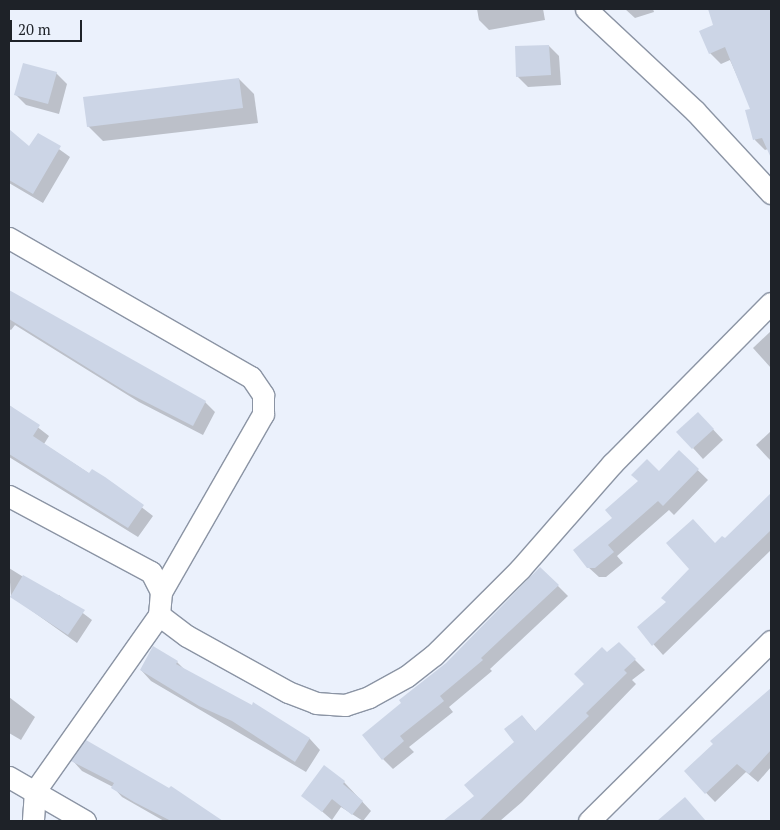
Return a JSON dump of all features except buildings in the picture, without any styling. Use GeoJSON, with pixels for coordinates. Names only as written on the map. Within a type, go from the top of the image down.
{"type":"FeatureCollection","features":[{"type":"Feature","properties":{"kind":"street"},"geometry":{"type":"LineString","coordinates":[[586,9],[695,111],[771,193]]}},
{"type":"Feature","properties":{"kind":"street"},"geometry":{"type":"LineString","coordinates":[[9,238],[251,377],[263,395],[264,414],[161,592],[159,615],[35,791],[33,821]]}},
{"type":"Feature","properties":{"kind":"street"},"geometry":{"type":"LineString","coordinates":[[159,615],[187,636],[297,696],[316,703],[345,705],[369,697],[407,676],[434,655],[520,569],[612,464],[771,303]]}},
{"type":"Feature","properties":{"kind":"street"},"geometry":{"type":"LineString","coordinates":[[9,496],[151,572],[161,592]]}},
{"type":"Feature","properties":{"kind":"street"},"geometry":{"type":"LineString","coordinates":[[589,821],[771,641]]}},
{"type":"Feature","properties":{"kind":"street"},"geometry":{"type":"LineString","coordinates":[[9,777],[85,821]]}},
{"type":"Feature","properties":{"kind":"street"},"geometry":{"type":"LineString","coordinates":[[9,796],[35,791]]}}]}
